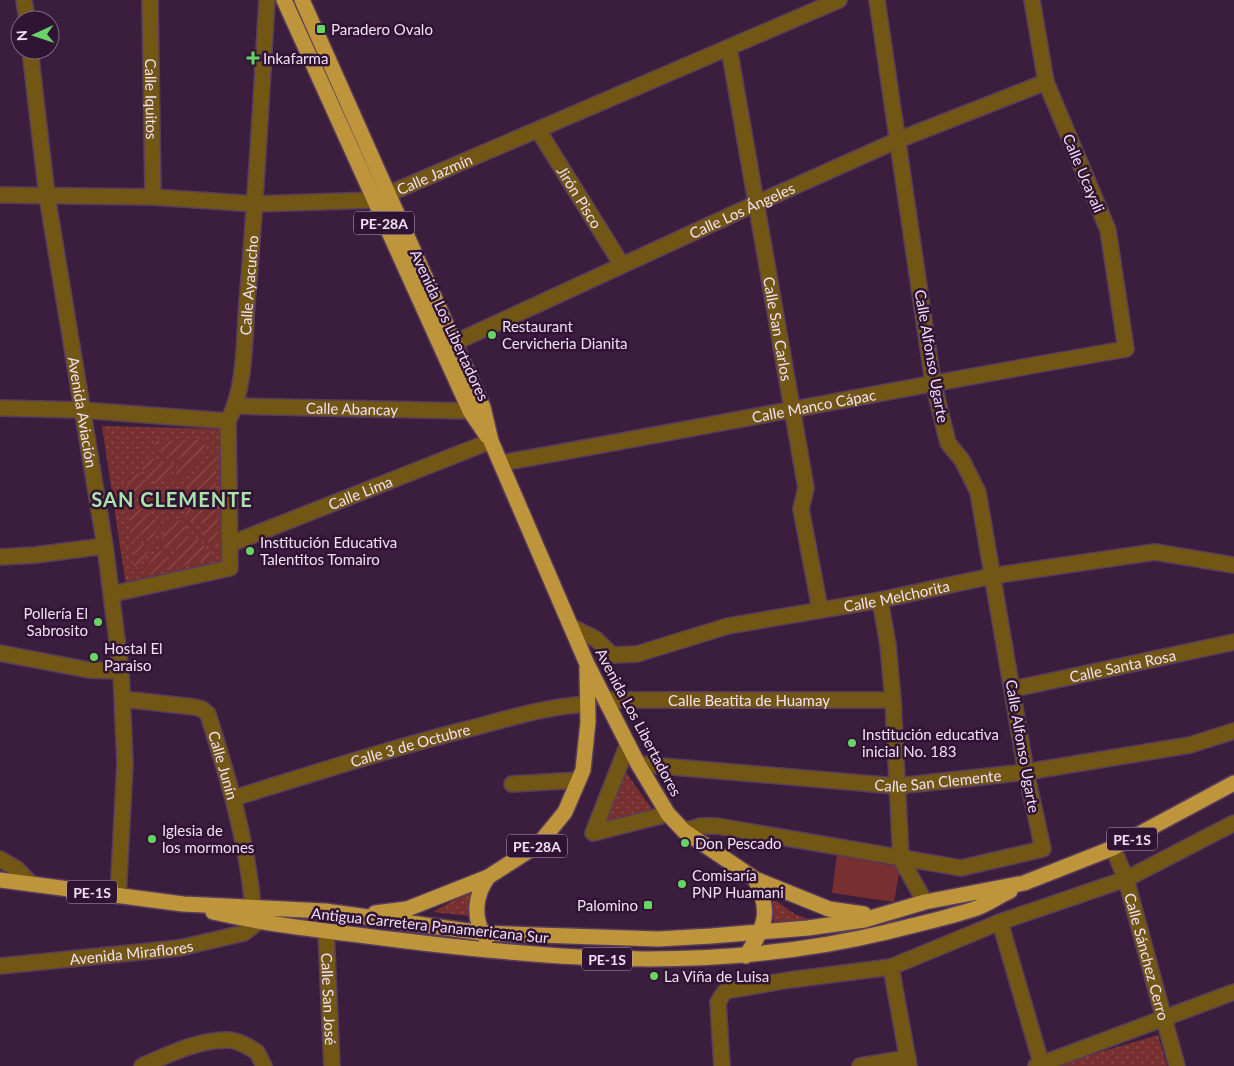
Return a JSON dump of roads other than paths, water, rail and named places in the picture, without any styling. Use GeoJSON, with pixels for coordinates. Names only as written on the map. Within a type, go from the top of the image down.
{"type":"FeatureCollection","features":[{"type":"Feature","properties":{"kind":"highway","name":"Avenida Los Libertadores"},"geometry":{"type":"LineString","coordinates":[[284,0],[374,200],[448,346],[483,407],[491,442]]}},
{"type":"Feature","properties":{"kind":"highway","name":"Avenida Los Libertadores"},"geometry":{"type":"LineString","coordinates":[[302,0],[388,194],[448,346],[470,411],[491,442],[501,463],[587,664],[638,764],[668,814],[684,831],[755,879],[829,909],[864,914],[893,911]]}},
{"type":"Feature","properties":{"kind":"highway","name":"PE-28A"},"geometry":{"type":"LineString","coordinates":[[357,915],[407,908],[488,877],[538,845],[565,812],[583,770],[588,704],[587,664]]}},
{"type":"Feature","properties":{"kind":"highway"},"geometry":{"type":"LineString","coordinates":[[588,704],[610,706]]}},
{"type":"Feature","properties":{"kind":"highway","name":"Antigua Carretera Panamericana Sur"},"geometry":{"type":"LineString","coordinates":[[183,904],[258,922],[497,953],[659,960],[746,956],[842,943],[931,921],[978,907],[1024,883],[1113,848],[1234,783]]}},
{"type":"Feature","properties":{"kind":"highway"},"geometry":{"type":"LineString","coordinates":[[488,877],[481,887],[477,901],[478,925],[497,953]]}},
{"type":"Feature","properties":{"kind":"highway"},"geometry":{"type":"LineString","coordinates":[[746,956],[761,932],[765,921],[765,904],[755,879]]}},
{"type":"Feature","properties":{"kind":"highway","name":"Antigua Carretera Panamericana Sur"},"geometry":{"type":"LineString","coordinates":[[0,880],[183,904],[253,906],[357,915],[482,933],[658,939],[808,928],[864,920],[925,902],[1024,883]]}},
{"type":"Feature","properties":{"kind":"street","name":"Calle Iquitos"},"geometry":{"type":"LineString","coordinates":[[150,0],[153,197]]}},
{"type":"Feature","properties":{"kind":"street","name":"Calle Ayacucho"},"geometry":{"type":"LineString","coordinates":[[112,594],[230,568],[228,421],[236,406],[242,367],[256,204],[267,0]]}},
{"type":"Feature","properties":{"kind":"street","name":"Calle Jazmín"},"geometry":{"type":"LineString","coordinates":[[0,196],[153,197],[256,204],[374,200],[839,0]]}},
{"type":"Feature","properties":{"kind":"street","name":"Calle Alfonso Ugarte"},"geometry":{"type":"LineString","coordinates":[[878,0],[934,382],[948,443],[962,460],[978,492],[1026,772],[1042,849],[961,868],[901,858]]}},
{"type":"Feature","properties":{"kind":"street","name":"Calle Ucayali"},"geometry":{"type":"LineString","coordinates":[[1032,0],[1046,82],[1108,230],[1126,349]]}},
{"type":"Feature","properties":{"kind":"street","name":"Calle San Carlos"},"geometry":{"type":"LineString","coordinates":[[729,48],[806,488],[801,509],[820,609]]}},
{"type":"Feature","properties":{"kind":"street","name":"Avenida Aviación"},"geometry":{"type":"LineString","coordinates":[[31,60],[47,196],[105,546],[122,671],[125,764],[118,896]]}},
{"type":"Feature","properties":{"kind":"street","name":"Calle Los Ángeles"},"geometry":{"type":"LineString","coordinates":[[448,346],[622,264],[898,140],[1046,82]]}},
{"type":"Feature","properties":{"kind":"street","name":"Jirón Pisco"},"geometry":{"type":"LineString","coordinates":[[538,130],[622,264]]}},
{"type":"Feature","properties":{"kind":"street","name":"Calle Manco Cápac"},"geometry":{"type":"LineString","coordinates":[[501,463],[793,410],[934,382],[1126,349]]}},
{"type":"Feature","properties":{"kind":"street","name":"Calle Abancay"},"geometry":{"type":"LineString","coordinates":[[236,406],[470,411]]}},
{"type":"Feature","properties":{"kind":"street"},"geometry":{"type":"LineString","coordinates":[[0,408],[81,410],[228,421]]}},
{"type":"Feature","properties":{"kind":"street","name":"Calle Lima"},"geometry":{"type":"LineString","coordinates":[[230,544],[491,442]]}},
{"type":"Feature","properties":{"kind":"street"},"geometry":{"type":"LineString","coordinates":[[0,557],[35,555],[105,546]]}},
{"type":"Feature","properties":{"kind":"street","name":"Calle Melchorita"},"geometry":{"type":"LineString","coordinates":[[572,627],[596,639],[612,655],[637,654],[728,626],[880,600],[992,576],[1155,552],[1234,565]]}},
{"type":"Feature","properties":{"kind":"street"},"geometry":{"type":"LineString","coordinates":[[880,600],[888,645],[893,700],[901,858],[925,902]]}},
{"type":"Feature","properties":{"kind":"street","name":"Calle Santa Rosa"},"geometry":{"type":"LineString","coordinates":[[1013,689],[1234,642]]}},
{"type":"Feature","properties":{"kind":"street"},"geometry":{"type":"LineString","coordinates":[[0,654],[89,670],[122,671]]}},
{"type":"Feature","properties":{"kind":"street","name":"Calle Junín"},"geometry":{"type":"LineString","coordinates":[[122,699],[194,706],[202,708],[208,714],[234,798],[249,866],[253,906]]}},
{"type":"Feature","properties":{"kind":"street","name":"Calle Beatita de Huamay"},"geometry":{"type":"LineString","coordinates":[[610,706],[893,700]]}},
{"type":"Feature","properties":{"kind":"street","name":"Calle 3 de Octubre"},"geometry":{"type":"LineString","coordinates":[[234,798],[359,758],[456,732],[562,706],[588,704]]}},
{"type":"Feature","properties":{"kind":"street","name":"Calle San Clemente"},"geometry":{"type":"LineString","coordinates":[[638,764],[897,786],[1026,772],[1190,745],[1234,731]]}},
{"type":"Feature","properties":{"kind":"street"},"geometry":{"type":"LineString","coordinates":[[628,744],[592,832],[668,814]]}},
{"type":"Feature","properties":{"kind":"street"},"geometry":{"type":"LineString","coordinates":[[512,784],[579,780]]}},
{"type":"Feature","properties":{"kind":"street"},"geometry":{"type":"LineString","coordinates":[[722,1066],[718,1002],[725,991],[789,980],[891,967],[1000,922],[1126,879],[1234,823]]}},
{"type":"Feature","properties":{"kind":"street"},"geometry":{"type":"LineString","coordinates":[[684,831],[701,826],[717,826],[901,858]]}},
{"type":"Feature","properties":{"kind":"street","name":"Calle Sánchez Cerro"},"geometry":{"type":"LineString","coordinates":[[1113,848],[1126,879],[1178,1066]]}},
{"type":"Feature","properties":{"kind":"street"},"geometry":{"type":"LineString","coordinates":[[0,858],[17,869],[31,884]]}},
{"type":"Feature","properties":{"kind":"street","name":"Avenida Miraflores"},"geometry":{"type":"LineString","coordinates":[[0,966],[179,948],[244,933],[258,922]]}},
{"type":"Feature","properties":{"kind":"street"},"geometry":{"type":"LineString","coordinates":[[1000,922],[1040,1065],[1234,992]]}},
{"type":"Feature","properties":{"kind":"street","name":"Calle San José"},"geometry":{"type":"LineString","coordinates":[[326,931],[332,1066]]}},
{"type":"Feature","properties":{"kind":"street"},"geometry":{"type":"LineString","coordinates":[[860,1066],[909,1062],[891,967]]}},
{"type":"Feature","properties":{"kind":"street"},"geometry":{"type":"LineString","coordinates":[[142,1066],[168,1054],[208,1042],[229,1040],[257,1052],[264,1066]]}},
{"type":"Feature","properties":{"kind":"place","name":"Paradero Ovalo"},"geometry":{"type":"Point","coordinates":[321,29]}},
{"type":"Feature","properties":{"kind":"place","name":"Inkafarma"},"geometry":{"type":"Point","coordinates":[253,58]}},
{"type":"Feature","properties":{"kind":"place","name":"Restaurant Cervicheria Dianita"},"geometry":{"type":"Point","coordinates":[492,335]}},
{"type":"Feature","properties":{"kind":"place","name":"Institución Educativa Talentitos Tomairo"},"geometry":{"type":"Point","coordinates":[250,551]}},
{"type":"Feature","properties":{"kind":"place","name":"Pollería El Sabrosito"},"geometry":{"type":"Point","coordinates":[98,622]}},
{"type":"Feature","properties":{"kind":"place","name":"Hostal El Paraiso"},"geometry":{"type":"Point","coordinates":[94,657]}},
{"type":"Feature","properties":{"kind":"place","name":"Institución educativa inicial No. 183"},"geometry":{"type":"Point","coordinates":[852,743]}},
{"type":"Feature","properties":{"kind":"place","name":"Iglesia de los mormones"},"geometry":{"type":"Point","coordinates":[152,839]}},
{"type":"Feature","properties":{"kind":"place","name":"Don Pescado"},"geometry":{"type":"Point","coordinates":[685,843]}},
{"type":"Feature","properties":{"kind":"place","name":"Comisaría PNP Huamani"},"geometry":{"type":"Point","coordinates":[682,884]}},
{"type":"Feature","properties":{"kind":"place","name":"Palomino"},"geometry":{"type":"Point","coordinates":[648,905]}},
{"type":"Feature","properties":{"kind":"place","name":"La Viña de Luisa"},"geometry":{"type":"Point","coordinates":[654,976]}},
{"type":"Feature","properties":{"kind":"district","name":"SAN CLEMENTE"},"geometry":{"type":"Point","coordinates":[172,499]}}]}
